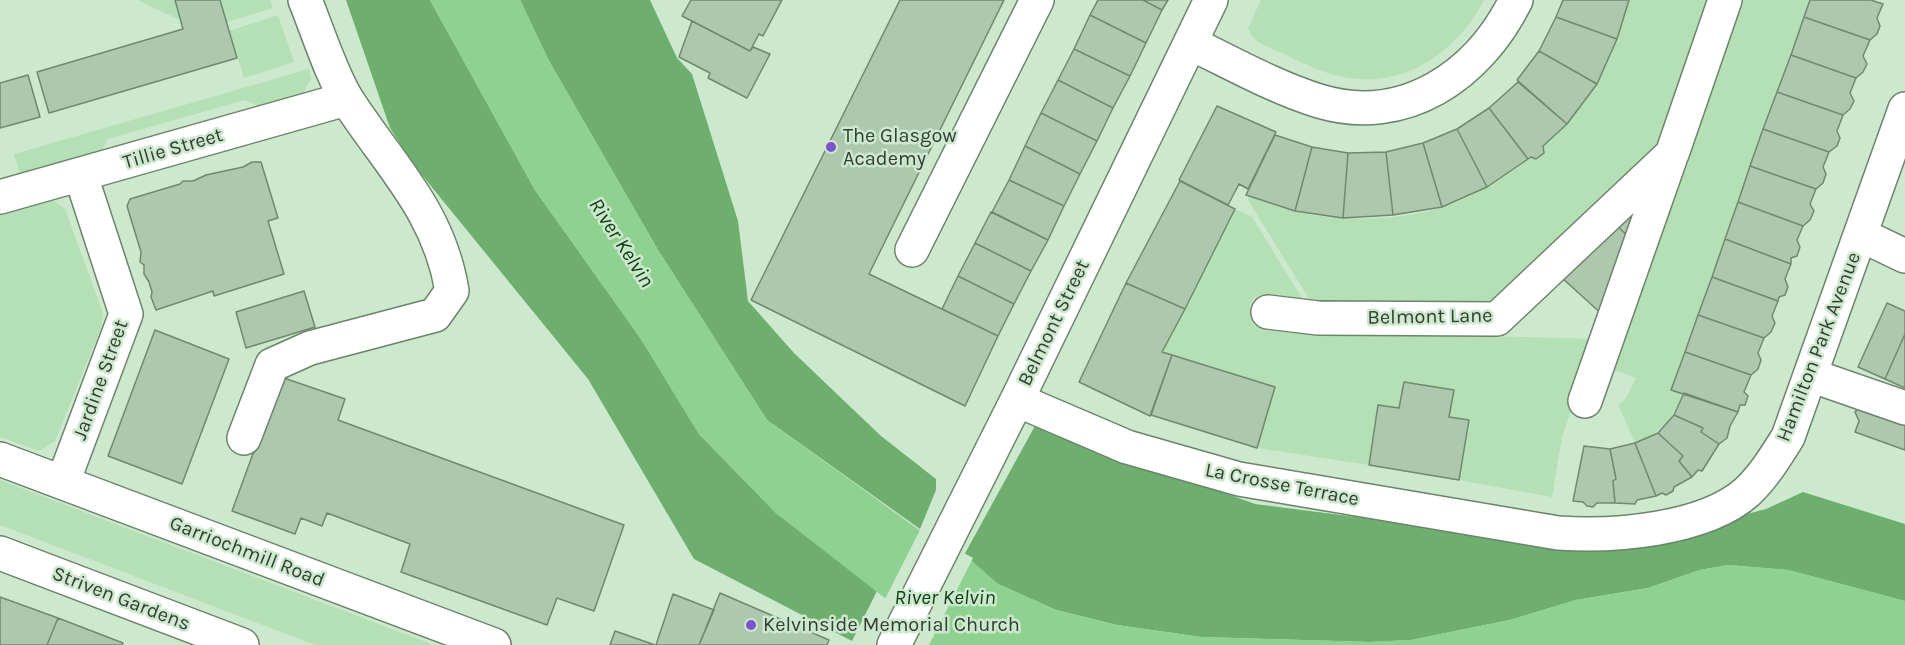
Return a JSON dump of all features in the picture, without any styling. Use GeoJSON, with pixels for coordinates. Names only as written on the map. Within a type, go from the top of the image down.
{"type":"FeatureCollection","features":[{"type":"Feature","properties":{"kind":"street"},"geometry":{"type":"LineString","coordinates":[[244,438],[272,365],[310,348],[435,315],[452,291],[447,261],[427,213],[346,99],[305,0]]}},
{"type":"Feature","properties":{"kind":"street"},"geometry":{"type":"LineString","coordinates":[[912,250],[1037,0]]}},
{"type":"Feature","properties":{"kind":"street","name":"Belmont Street"},"geometry":{"type":"LineString","coordinates":[[894,645],[1017,400],[1210,0]]}},
{"type":"Feature","properties":{"kind":"street"},"geometry":{"type":"LineString","coordinates":[[1190,43],[1283,88],[1320,101],[1353,108],[1374,108],[1416,97],[1439,87],[1465,69],[1502,28],[1516,0]]}},
{"type":"Feature","properties":{"kind":"street","name":"Belmont Lane"},"geometry":{"type":"LineString","coordinates":[[1585,400],[1725,0]]}},
{"type":"Feature","properties":{"kind":"street","name":"Tillie Street"},"geometry":{"type":"LineString","coordinates":[[0,197],[81,176],[346,99]]}},
{"type":"Feature","properties":{"kind":"street","name":"Hamilton Park Avenue"},"geometry":{"type":"LineString","coordinates":[[1558,533],[1607,535],[1681,522],[1728,505],[1749,490],[1788,437],[1905,109]]}},
{"type":"Feature","properties":{"kind":"street","name":"Belmont Lane"},"geometry":{"type":"LineString","coordinates":[[1268,312],[1330,318],[1497,319],[1672,154]]}},
{"type":"Feature","properties":{"kind":"street","name":"Jardine Street"},"geometry":{"type":"LineString","coordinates":[[63,482],[126,314],[81,176]]}},
{"type":"Feature","properties":{"kind":"street"},"geometry":{"type":"LineString","coordinates":[[1861,235],[1905,256]]}},
{"type":"Feature","properties":{"kind":"street"},"geometry":{"type":"LineString","coordinates":[[1810,375],[1905,408]]}},
{"type":"Feature","properties":{"kind":"street","name":"La Crosse Terrace"},"geometry":{"type":"LineString","coordinates":[[1017,400],[1127,447],[1239,479],[1558,533]]}},
{"type":"Feature","properties":{"kind":"street","name":"Garriochmill Road"},"geometry":{"type":"LineString","coordinates":[[0,459],[494,645]]}},
{"type":"Feature","properties":{"kind":"street","name":"Striven Gardens"},"geometry":{"type":"LineString","coordinates":[[0,553],[242,645]]}},
{"type":"Feature","properties":{"kind":"shaded area"},"geometry":{"type":"Polygon","coordinates":[[[137,0],[175,0],[180,20],[137,0]]]}},
{"type":"Feature","properties":{"kind":"shaded area"},"geometry":{"type":"Polygon","coordinates":[[[220,0],[270,0],[273,8],[227,22],[220,0]]]}},
{"type":"Feature","properties":{"kind":"shaded area"},"geometry":{"type":"Polygon","coordinates":[[[346,0],[430,0],[535,190],[641,339],[699,434],[776,513],[877,591],[852,641],[694,559],[588,379],[413,164],[390,128],[346,0]]]}},
{"type":"Feature","properties":{"kind":"shaded area"},"geometry":{"type":"Polygon","coordinates":[[[520,0],[650,0],[677,58],[692,74],[738,221],[748,301],[794,353],[881,436],[936,479],[936,490],[920,529],[767,420],[658,250],[549,61],[520,0]]]}},
{"type":"Feature","properties":{"kind":"shaded area"},"geometry":{"type":"Polygon","coordinates":[[[1261,0],[1484,0],[1462,32],[1433,59],[1397,75],[1378,79],[1358,79],[1320,70],[1253,38],[1248,28],[1261,0]]]}},
{"type":"Feature","properties":{"kind":"shaded area"},"geometry":{"type":"Polygon","coordinates":[[[1629,0],[1716,0],[1658,156],[1492,305],[1316,310],[1248,200],[1249,196],[1314,215],[1371,219],[1426,212],[1455,203],[1478,192],[1531,157],[1536,159],[1544,153],[1543,146],[1574,113],[1607,62],[1629,0]]]}},
{"type":"Feature","properties":{"kind":"shaded area"},"geometry":{"type":"Polygon","coordinates":[[[1741,0],[1810,0],[1671,390],[1684,393],[1665,424],[1653,434],[1635,443],[1618,405],[1626,398],[1636,378],[1611,369],[1741,0]]]}},
{"type":"Feature","properties":{"kind":"shaded area"},"geometry":{"type":"Polygon","coordinates":[[[278,15],[294,62],[244,78],[229,31],[278,15]]]}},
{"type":"Feature","properties":{"kind":"shaded area"},"geometry":{"type":"Polygon","coordinates":[[[309,69],[311,79],[302,95],[260,107],[245,100],[108,139],[100,154],[20,174],[14,154],[309,69]]]}},
{"type":"Feature","properties":{"kind":"shaded area"},"geometry":{"type":"Polygon","coordinates":[[[42,201],[54,201],[65,209],[103,313],[101,328],[55,441],[39,451],[0,437],[0,212],[42,201]]]}},
{"type":"Feature","properties":{"kind":"shaded area"},"geometry":{"type":"Polygon","coordinates":[[[1235,209],[1252,217],[1305,303],[1268,295],[1254,299],[1250,306],[1251,318],[1265,330],[1597,339],[1562,437],[1552,497],[1459,480],[1469,420],[1449,417],[1453,390],[1405,382],[1399,408],[1378,405],[1369,465],[1257,448],[1274,387],[1162,352],[1235,209]]]}},
{"type":"Feature","properties":{"kind":"shaded area"},"geometry":{"type":"Polygon","coordinates":[[[1036,424],[1255,504],[1497,535],[1701,526],[1766,509],[1803,492],[1905,524],[1905,601],[1788,570],[1728,565],[1700,570],[1648,588],[1576,600],[1510,620],[1411,640],[1370,642],[1201,637],[1117,625],[1056,610],[998,584],[963,557],[1036,424]]]}},
{"type":"Feature","properties":{"kind":"shaded area"},"geometry":{"type":"Polygon","coordinates":[[[0,480],[434,645],[315,645],[0,525],[0,480]]]}},
{"type":"Feature","properties":{"kind":"water","name":"River Kelvin"},"geometry":{"type":"Polygon","coordinates":[[[430,0],[520,0],[549,61],[658,250],[767,420],[933,540],[971,560],[998,584],[1056,610],[1117,625],[1201,637],[1370,642],[1411,640],[1510,620],[1576,600],[1648,588],[1700,570],[1728,565],[1788,570],[1905,601],[1905,645],[921,645],[895,606],[776,513],[699,434],[641,339],[535,190],[430,0]]]}},
{"type":"Feature","properties":{"kind":"pier"},"geometry":{"type":"Polygon","coordinates":[[[922,526],[935,537],[973,558],[929,645],[917,645],[892,608],[884,601],[922,526]]]}},
{"type":"Feature","properties":{"kind":"building"},"geometry":{"type":"Polygon","coordinates":[[[175,0],[220,0],[237,58],[49,113],[37,72],[183,29],[175,0]]]}},
{"type":"Feature","properties":{"kind":"building"},"geometry":{"type":"Polygon","coordinates":[[[691,0],[782,0],[763,36],[759,34],[750,51],[682,16],[691,0]]]}},
{"type":"Feature","properties":{"kind":"building"},"geometry":{"type":"Polygon","coordinates":[[[900,0],[1004,0],[869,274],[998,336],[965,406],[751,300],[900,0]]]}},
{"type":"Feature","properties":{"kind":"building"},"geometry":{"type":"Polygon","coordinates":[[[1098,0],[1143,0],[1162,10],[1146,43],[1090,15],[1098,0]]]}},
{"type":"Feature","properties":{"kind":"building"},"geometry":{"type":"Polygon","coordinates":[[[1143,0],[1168,0],[1162,10],[1143,0]]]}},
{"type":"Feature","properties":{"kind":"building"},"geometry":{"type":"Polygon","coordinates":[[[1563,0],[1629,0],[1617,39],[1556,17],[1563,0]]]}},
{"type":"Feature","properties":{"kind":"building"},"geometry":{"type":"Polygon","coordinates":[[[1810,0],[1871,0],[1883,4],[1877,18],[1880,26],[1877,34],[1870,40],[1804,17],[1810,0]]]}},
{"type":"Feature","properties":{"kind":"building"},"geometry":{"type":"Polygon","coordinates":[[[1090,15],[1146,43],[1130,76],[1074,49],[1090,15]]]}},
{"type":"Feature","properties":{"kind":"building"},"geometry":{"type":"Polygon","coordinates":[[[1556,17],[1617,39],[1597,84],[1539,51],[1556,17]]]}},
{"type":"Feature","properties":{"kind":"building"},"geometry":{"type":"Polygon","coordinates":[[[1804,17],[1870,40],[1863,56],[1867,64],[1863,72],[1856,78],[1791,55],[1804,17]]]}},
{"type":"Feature","properties":{"kind":"building"},"geometry":{"type":"Polygon","coordinates":[[[692,21],[750,51],[753,47],[770,54],[747,98],[708,78],[710,73],[679,57],[692,21]]]}},
{"type":"Feature","properties":{"kind":"building"},"geometry":{"type":"Polygon","coordinates":[[[1074,49],[1130,76],[1113,108],[1058,80],[1074,49]]]}},
{"type":"Feature","properties":{"kind":"building"},"geometry":{"type":"Polygon","coordinates":[[[1539,51],[1597,84],[1567,124],[1517,80],[1539,51]]]}},
{"type":"Feature","properties":{"kind":"building"},"geometry":{"type":"Polygon","coordinates":[[[1791,55],[1856,78],[1850,93],[1854,101],[1850,109],[1843,115],[1777,92],[1791,55]]]}},
{"type":"Feature","properties":{"kind":"building"},"geometry":{"type":"Polygon","coordinates":[[[28,75],[40,117],[0,128],[0,83],[28,75]]]}},
{"type":"Feature","properties":{"kind":"building"},"geometry":{"type":"Polygon","coordinates":[[[1058,80],[1113,108],[1097,141],[1041,113],[1058,80]]]}},
{"type":"Feature","properties":{"kind":"building"},"geometry":{"type":"Polygon","coordinates":[[[1518,82],[1567,124],[1543,146],[1544,153],[1536,159],[1531,157],[1528,159],[1489,108],[1518,82]]]}},
{"type":"Feature","properties":{"kind":"building"},"geometry":{"type":"Polygon","coordinates":[[[1777,92],[1843,115],[1837,131],[1840,138],[1837,146],[1829,152],[1763,129],[1777,92]]]}},
{"type":"Feature","properties":{"kind":"building"},"geometry":{"type":"Polygon","coordinates":[[[1217,106],[1276,132],[1248,189],[1239,184],[1228,205],[1179,180],[1217,106]]]}},
{"type":"Feature","properties":{"kind":"building"},"geometry":{"type":"Polygon","coordinates":[[[1489,108],[1528,159],[1487,187],[1457,129],[1489,108]]]}},
{"type":"Feature","properties":{"kind":"building"},"geometry":{"type":"Polygon","coordinates":[[[1041,113],[1097,141],[1080,174],[1025,146],[1041,113]]]}},
{"type":"Feature","properties":{"kind":"building"},"geometry":{"type":"Polygon","coordinates":[[[1457,129],[1487,187],[1442,207],[1423,143],[1457,129]]]}},
{"type":"Feature","properties":{"kind":"building"},"geometry":{"type":"Polygon","coordinates":[[[1763,129],[1829,152],[1823,167],[1826,174],[1823,183],[1816,189],[1750,166],[1763,129]]]}},
{"type":"Feature","properties":{"kind":"building"},"geometry":{"type":"Polygon","coordinates":[[[1275,135],[1312,147],[1295,211],[1246,195],[1275,135]]]}},
{"type":"Feature","properties":{"kind":"building"},"geometry":{"type":"Polygon","coordinates":[[[1423,143],[1442,207],[1393,215],[1386,152],[1423,143]]]}},
{"type":"Feature","properties":{"kind":"building"},"geometry":{"type":"Polygon","coordinates":[[[1025,146],[1080,174],[1064,206],[1009,180],[1025,146]]]}},
{"type":"Feature","properties":{"kind":"building"},"geometry":{"type":"Polygon","coordinates":[[[1312,147],[1348,153],[1343,218],[1295,211],[1312,147]]]}},
{"type":"Feature","properties":{"kind":"building"},"geometry":{"type":"Polygon","coordinates":[[[1386,152],[1393,215],[1343,218],[1348,153],[1386,152]]]}},
{"type":"Feature","properties":{"kind":"building"},"geometry":{"type":"Polygon","coordinates":[[[252,162],[261,162],[278,218],[268,221],[284,274],[214,296],[213,291],[156,310],[149,282],[144,274],[144,265],[140,262],[141,252],[127,206],[130,199],[180,184],[183,181],[193,181],[206,175],[243,167],[252,162]]]}},
{"type":"Feature","properties":{"kind":"building"},"geometry":{"type":"Polygon","coordinates":[[[1750,166],[1816,189],[1810,204],[1814,211],[1810,220],[1803,226],[1738,202],[1750,166]]]}},
{"type":"Feature","properties":{"kind":"building"},"geometry":{"type":"Polygon","coordinates":[[[1009,180],[1064,206],[1048,240],[992,212],[1009,180]]]}},
{"type":"Feature","properties":{"kind":"building"},"geometry":{"type":"Polygon","coordinates":[[[1180,181],[1235,209],[1185,309],[1126,283],[1180,181]]]}},
{"type":"Feature","properties":{"kind":"building"},"geometry":{"type":"Polygon","coordinates":[[[1738,202],[1803,226],[1797,240],[1800,247],[1797,256],[1791,258],[1791,264],[1725,239],[1738,202]]]}},
{"type":"Feature","properties":{"kind":"building"},"geometry":{"type":"Polygon","coordinates":[[[1632,208],[1640,215],[1631,239],[1615,224],[1632,208]]]}},
{"type":"Feature","properties":{"kind":"building"},"geometry":{"type":"Polygon","coordinates":[[[991,212],[1048,240],[1031,271],[975,243],[991,212]]]}},
{"type":"Feature","properties":{"kind":"building"},"geometry":{"type":"Polygon","coordinates":[[[1615,224],[1631,239],[1605,317],[1561,277],[1615,224]]]}},
{"type":"Feature","properties":{"kind":"building"},"geometry":{"type":"Polygon","coordinates":[[[1725,239],[1791,264],[1785,279],[1788,287],[1785,295],[1779,297],[1778,301],[1712,277],[1725,239]]]}},
{"type":"Feature","properties":{"kind":"building"},"geometry":{"type":"Polygon","coordinates":[[[975,243],[1031,271],[1014,304],[958,276],[975,243]]]}},
{"type":"Feature","properties":{"kind":"building"},"geometry":{"type":"Polygon","coordinates":[[[958,276],[1014,304],[998,336],[942,309],[958,276]]]}},
{"type":"Feature","properties":{"kind":"building"},"geometry":{"type":"Polygon","coordinates":[[[1712,277],[1778,301],[1772,316],[1775,323],[1771,332],[1764,338],[1698,315],[1712,277]]]}},
{"type":"Feature","properties":{"kind":"building"},"geometry":{"type":"Polygon","coordinates":[[[1126,283],[1185,309],[1162,352],[1172,355],[1150,416],[1079,382],[1126,283]]]}},
{"type":"Feature","properties":{"kind":"building"},"geometry":{"type":"Polygon","coordinates":[[[304,291],[315,327],[246,348],[236,312],[304,291]]]}},
{"type":"Feature","properties":{"kind":"building"},"geometry":{"type":"Polygon","coordinates":[[[1887,303],[1905,311],[1905,334],[1885,379],[1858,367],[1887,303]]]}},
{"type":"Feature","properties":{"kind":"building"},"geometry":{"type":"Polygon","coordinates":[[[1698,315],[1764,338],[1758,353],[1761,360],[1758,369],[1751,375],[1685,352],[1698,315]]]}},
{"type":"Feature","properties":{"kind":"building"},"geometry":{"type":"Polygon","coordinates":[[[155,330],[229,359],[182,484],[108,456],[155,330]]]}},
{"type":"Feature","properties":{"kind":"building"},"geometry":{"type":"Polygon","coordinates":[[[1905,334],[1905,388],[1885,379],[1905,334]]]}},
{"type":"Feature","properties":{"kind":"building"},"geometry":{"type":"Polygon","coordinates":[[[1685,352],[1751,375],[1744,392],[1748,396],[1745,405],[1740,405],[1738,412],[1671,390],[1685,352]]]}},
{"type":"Feature","properties":{"kind":"building"},"geometry":{"type":"Polygon","coordinates":[[[1172,355],[1275,387],[1257,448],[1151,415],[1172,355]]]}},
{"type":"Feature","properties":{"kind":"building"},"geometry":{"type":"Polygon","coordinates":[[[281,377],[345,399],[338,420],[624,525],[594,611],[557,598],[547,625],[401,572],[410,544],[327,513],[322,526],[301,518],[295,534],[232,511],[281,377]]]}},
{"type":"Feature","properties":{"kind":"building"},"geometry":{"type":"Polygon","coordinates":[[[1404,382],[1454,390],[1449,417],[1469,420],[1459,480],[1369,465],[1378,405],[1399,408],[1404,382]]]}},
{"type":"Feature","properties":{"kind":"building"},"geometry":{"type":"Polygon","coordinates":[[[1684,393],[1738,412],[1730,426],[1727,438],[1719,444],[1701,432],[1703,428],[1674,415],[1684,393]]]}},
{"type":"Feature","properties":{"kind":"building"},"geometry":{"type":"Polygon","coordinates":[[[1860,406],[1905,416],[1905,450],[1855,432],[1859,421],[1855,412],[1860,406]]]}},
{"type":"Feature","properties":{"kind":"building"},"geometry":{"type":"Polygon","coordinates":[[[1674,415],[1703,428],[1701,432],[1719,444],[1702,471],[1698,470],[1692,477],[1679,461],[1683,456],[1658,433],[1674,415]]]}},
{"type":"Feature","properties":{"kind":"building"},"geometry":{"type":"Polygon","coordinates":[[[1658,433],[1683,456],[1679,461],[1692,477],[1674,487],[1673,491],[1666,495],[1662,493],[1656,496],[1635,443],[1658,433]]]}},
{"type":"Feature","properties":{"kind":"building"},"geometry":{"type":"Polygon","coordinates":[[[1635,443],[1656,496],[1637,500],[1635,504],[1615,503],[1613,481],[1616,479],[1610,449],[1635,443]]]}},
{"type":"Feature","properties":{"kind":"building"},"geometry":{"type":"Polygon","coordinates":[[[1584,446],[1610,449],[1616,479],[1613,481],[1615,503],[1597,503],[1593,507],[1583,502],[1573,501],[1584,446]]]}},
{"type":"Feature","properties":{"kind":"building","name":"Kelvinside Memorial Church"},"geometry":{"type":"Polygon","coordinates":[[[720,593],[829,640],[827,645],[699,645],[720,593]]]}},
{"type":"Feature","properties":{"kind":"building"},"geometry":{"type":"Polygon","coordinates":[[[673,594],[714,610],[699,645],[656,645],[673,594]]]}},
{"type":"Feature","properties":{"kind":"building"},"geometry":{"type":"Polygon","coordinates":[[[0,597],[58,618],[47,645],[0,645],[0,597]]]}},
{"type":"Feature","properties":{"kind":"building"},"geometry":{"type":"Polygon","coordinates":[[[58,618],[123,643],[122,645],[47,645],[58,618]]]}},
{"type":"Feature","properties":{"kind":"building"},"geometry":{"type":"Polygon","coordinates":[[[615,631],[655,645],[610,645],[615,631]]]}},
{"type":"Feature","properties":{"kind":"place","name":"The Glasgow Academy"},"geometry":{"type":"Point","coordinates":[831,147]}},
{"type":"Feature","properties":{"kind":"place","name":"Kelvinside Memorial Church"},"geometry":{"type":"Point","coordinates":[751,625]}}]}
